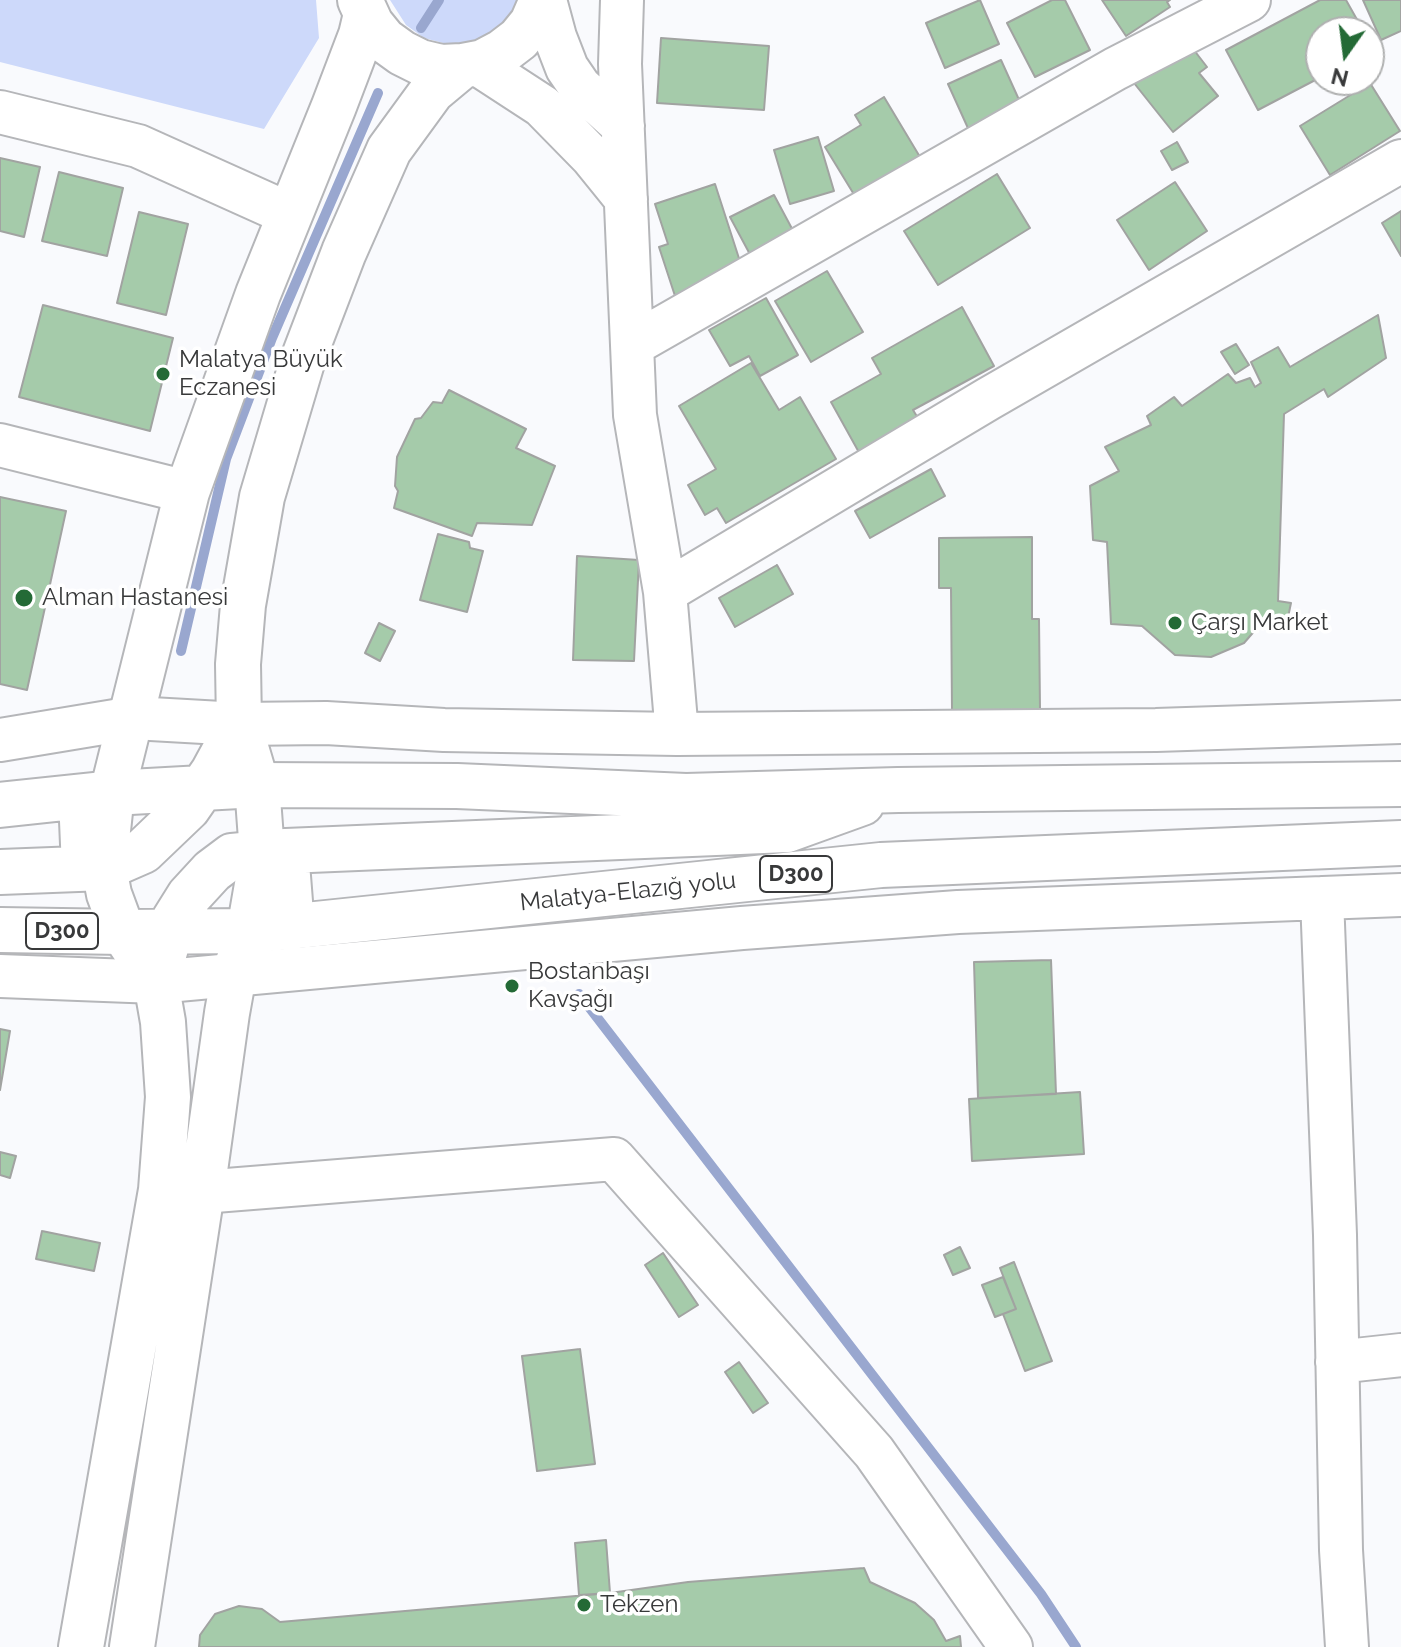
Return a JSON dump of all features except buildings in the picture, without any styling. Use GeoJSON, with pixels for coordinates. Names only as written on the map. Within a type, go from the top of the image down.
{"type":"FeatureCollection","features":[{"type":"Feature","properties":{"kind":"main road"},"geometry":{"type":"LineString","coordinates":[[292,927],[239,724],[238,664],[245,589],[262,497],[303,359],[344,252],[389,150],[432,91],[469,65],[502,52],[519,39],[532,23],[543,0]]}},
{"type":"Feature","properties":{"kind":"main road"},"geometry":{"type":"LineString","coordinates":[[363,7],[384,40],[402,53],[441,67],[469,65]]}},
{"type":"Feature","properties":{"kind":"main road"},"geometry":{"type":"LineString","coordinates":[[132,1647],[182,1191],[156,982],[123,932],[109,894],[94,868],[97,795],[133,718],[157,604],[187,492],[289,214],[361,35],[363,7]]}},
{"type":"Feature","properties":{"kind":"main road"},"geometry":{"type":"LineString","coordinates":[[0,872],[94,868],[143,851],[188,808],[239,724]]}},
{"type":"Feature","properties":{"kind":"main road"},"geometry":{"type":"LineString","coordinates":[[0,805],[97,795],[257,785],[457,786],[686,796],[898,790],[1401,784]]}},
{"type":"Feature","properties":{"kind":"main road"},"geometry":{"type":"LineString","coordinates":[[156,982],[174,920],[189,896],[212,871],[232,856],[787,830],[898,790]]}},
{"type":"Feature","properties":{"kind":"main road","name":"Malatya-Elazığ yolu"},"geometry":{"type":"LineString","coordinates":[[0,930],[249,931],[881,865],[1401,843]]}},
{"type":"Feature","properties":{"kind":"main road"},"geometry":{"type":"LineString","coordinates":[[81,1647],[182,1191],[234,974],[273,852]]}},
{"type":"Feature","properties":{"kind":"street"},"geometry":{"type":"LineString","coordinates":[[543,0],[567,68],[580,87],[623,126]]}},
{"type":"Feature","properties":{"kind":"street"},"geometry":{"type":"LineString","coordinates":[[622,0],[620,64],[635,415],[665,592],[677,734]]}},
{"type":"Feature","properties":{"kind":"street"},"geometry":{"type":"LineString","coordinates":[[632,345],[1115,69],[1249,0]]}},
{"type":"Feature","properties":{"kind":"street"},"geometry":{"type":"LineString","coordinates":[[469,65],[542,106],[592,157],[626,199]]}},
{"type":"Feature","properties":{"kind":"street"},"geometry":{"type":"LineString","coordinates":[[0,112],[138,146],[289,214]]}},
{"type":"Feature","properties":{"kind":"street"},"geometry":{"type":"LineString","coordinates":[[665,592],[988,399],[1401,161]]}},
{"type":"Feature","properties":{"kind":"street"},"geometry":{"type":"LineString","coordinates":[[0,445],[187,492]]}},
{"type":"Feature","properties":{"kind":"street"},"geometry":{"type":"LineString","coordinates":[[0,740],[133,718],[239,724],[326,723],[444,730],[677,734],[1156,730],[1401,722]]}},
{"type":"Feature","properties":{"kind":"street"},"geometry":{"type":"LineString","coordinates":[[0,976],[156,982],[742,928],[958,912],[1401,895]]}},
{"type":"Feature","properties":{"kind":"street"},"geometry":{"type":"LineString","coordinates":[[1322,898],[1341,1550],[1347,1647]]}},
{"type":"Feature","properties":{"kind":"street"},"geometry":{"type":"LineString","coordinates":[[182,1191],[614,1159],[874,1452],[1011,1647]]}},
{"type":"Feature","properties":{"kind":"street"},"geometry":{"type":"LineString","coordinates":[[1337,1362],[1401,1355]]}},
{"type":"Feature","properties":{"kind":"shaded area"},"geometry":{"type":"Polygon","coordinates":[[[0,0],[316,0],[319,38],[264,129],[0,62],[0,0]]]}},
{"type":"Feature","properties":{"kind":"shaded area"},"geometry":{"type":"Polygon","coordinates":[[[390,0],[519,0],[509,18],[491,34],[470,43],[447,44],[424,38],[406,25],[390,0]]]}},
{"type":"Feature","properties":{"kind":"waterway"},"geometry":{"type":"LineString","coordinates":[[421,28],[439,0]]}},
{"type":"Feature","properties":{"kind":"waterway"},"geometry":{"type":"LineString","coordinates":[[181,651],[226,459],[272,338],[378,93]]}},
{"type":"Feature","properties":{"kind":"waterway"},"geometry":{"type":"LineString","coordinates":[[579,994],[1041,1594],[1076,1647]]}},
{"type":"Feature","properties":{"kind":"place","name":"Malatya Büyük Eczanesi"},"geometry":{"type":"Point","coordinates":[163,374]}},
{"type":"Feature","properties":{"kind":"place","name":"Alman Hastanesi"},"geometry":{"type":"Point","coordinates":[24,598]}},
{"type":"Feature","properties":{"kind":"place","name":"Çarşı Market"},"geometry":{"type":"Point","coordinates":[1175,623]}},
{"type":"Feature","properties":{"kind":"place","name":"Bostanbaşı Kavşağı"},"geometry":{"type":"Point","coordinates":[512,986]}},
{"type":"Feature","properties":{"kind":"place","name":"Tekzen"},"geometry":{"type":"Point","coordinates":[584,1605]}}]}
